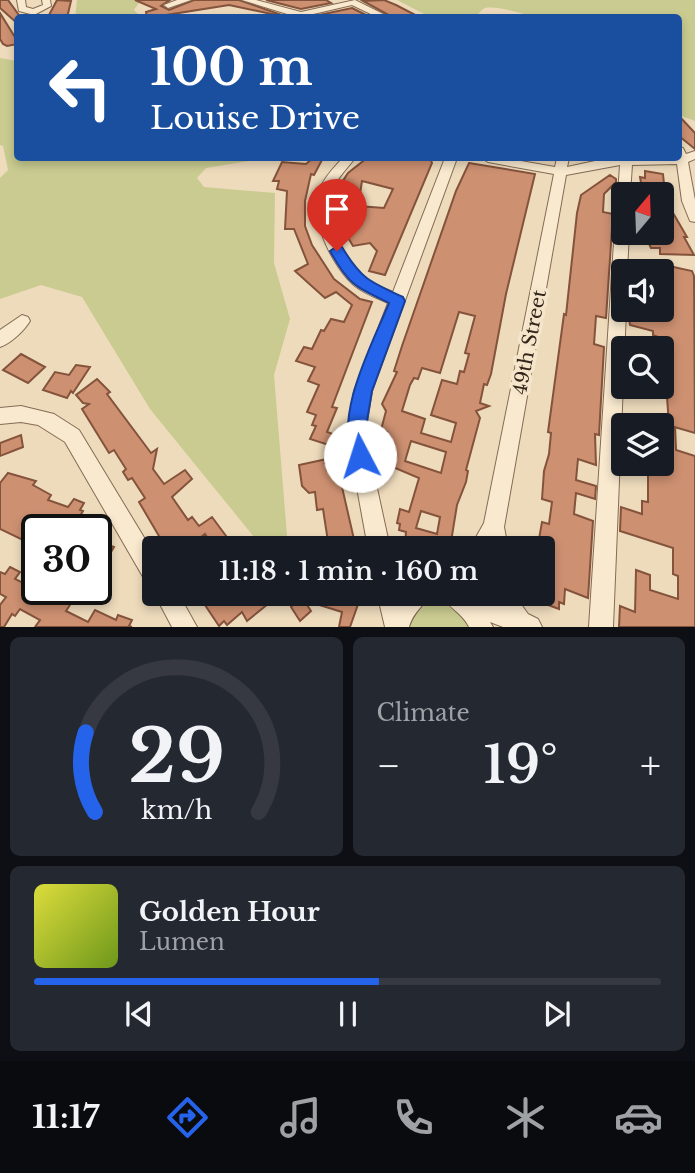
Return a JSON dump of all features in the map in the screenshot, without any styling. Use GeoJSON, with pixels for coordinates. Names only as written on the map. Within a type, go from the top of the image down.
{"type":"FeatureCollection","features":[{"type":"Feature","properties":{"kind":"street"},"geometry":{"type":"LineString","coordinates":[[21,0],[22,9],[31,14]]}},
{"type":"Feature","properties":{"kind":"street"},"geometry":{"type":"LineString","coordinates":[[37,14],[47,6],[46,0]]}},
{"type":"Feature","properties":{"kind":"street"},"geometry":{"type":"LineString","coordinates":[[168,5],[187,0]]}},
{"type":"Feature","properties":{"kind":"street"},"geometry":{"type":"LineString","coordinates":[[246,0],[298,14]]}},
{"type":"Feature","properties":{"kind":"street"},"geometry":{"type":"LineString","coordinates":[[312,14],[353,2],[378,14]]}},
{"type":"Feature","properties":{"kind":"street"},"geometry":{"type":"LineString","coordinates":[[686,155],[695,218]]}},
{"type":"Feature","properties":{"kind":"street"},"geometry":{"type":"LineString","coordinates":[[346,161],[330,178],[323,201],[323,227],[351,274],[364,285],[397,301]]}},
{"type":"Feature","properties":{"kind":"street"},"geometry":{"type":"LineString","coordinates":[[377,536],[356,433],[363,391],[450,161]]}},
{"type":"Feature","properties":{"kind":"street"},"geometry":{"type":"LineString","coordinates":[[520,161],[562,165],[613,161]]}},
{"type":"Feature","properties":{"kind":"street"},"geometry":{"type":"LineString","coordinates":[[625,182],[626,161]]}},
{"type":"Feature","properties":{"kind":"street","name":"49th Street"},"geometry":{"type":"LineString","coordinates":[[496,536],[562,165]]}},
{"type":"Feature","properties":{"kind":"street"},"geometry":{"type":"LineString","coordinates":[[601,627],[621,245]]}},
{"type":"Feature","properties":{"kind":"street"},"geometry":{"type":"LineString","coordinates":[[0,340],[22,321]]}},
{"type":"Feature","properties":{"kind":"street"},"geometry":{"type":"LineString","coordinates":[[0,416],[34,415],[54,421],[72,436],[142,554]]}},
{"type":"Feature","properties":{"kind":"street"},"geometry":{"type":"LineString","coordinates":[[173,606],[185,627]]}},
{"type":"Feature","properties":{"kind":"street"},"geometry":{"type":"LineString","coordinates":[[392,606],[397,626]]}},
{"type":"Feature","properties":{"kind":"street"},"geometry":{"type":"LineString","coordinates":[[397,626],[405,606]]}},
{"type":"Feature","properties":{"kind":"street"},"geometry":{"type":"LineString","coordinates":[[508,606],[525,624]]}},
{"type":"Feature","properties":{"kind":"street"},"geometry":{"type":"LineString","coordinates":[[477,610],[485,608],[525,624]]}},
{"type":"Feature","properties":{"kind":"green space"},"geometry":{"type":"Polygon","coordinates":[[[77,0],[141,0],[134,10],[138,14],[75,14],[77,0]]]}},
{"type":"Feature","properties":{"kind":"green space"},"geometry":{"type":"Polygon","coordinates":[[[397,0],[695,0],[695,121],[682,116],[682,14],[523,14],[487,8],[478,14],[424,14],[397,0]]]}},
{"type":"Feature","properties":{"kind":"green space"},"geometry":{"type":"Polygon","coordinates":[[[0,58],[14,60],[14,161],[248,161],[206,168],[197,178],[204,187],[275,193],[274,263],[290,319],[274,375],[287,536],[253,536],[150,409],[82,297],[41,285],[0,299],[0,178],[8,170],[3,146],[0,145],[0,58]]]}},
{"type":"Feature","properties":{"kind":"green space"},"geometry":{"type":"Polygon","coordinates":[[[456,606],[471,627],[407,627],[418,608],[456,606]]]}},
{"type":"Feature","properties":{"kind":"building"},"geometry":{"type":"Polygon","coordinates":[[[0,0],[8,0],[18,14],[14,14],[14,20],[0,8],[0,0]]]}},
{"type":"Feature","properties":{"kind":"building"},"geometry":{"type":"Polygon","coordinates":[[[57,0],[71,1],[68,14],[50,14],[57,0]]]}},
{"type":"Feature","properties":{"kind":"building"},"geometry":{"type":"Polygon","coordinates":[[[135,0],[170,0],[161,6],[169,10],[194,0],[239,0],[279,14],[229,5],[172,14],[146,14],[156,9],[135,0]]]}},
{"type":"Feature","properties":{"kind":"building"},"geometry":{"type":"Polygon","coordinates":[[[266,0],[326,0],[331,3],[301,9],[266,0]]]}},
{"type":"Feature","properties":{"kind":"building"},"geometry":{"type":"Polygon","coordinates":[[[384,0],[413,14],[387,14],[363,1],[384,0]]]}},
{"type":"Feature","properties":{"kind":"building"},"geometry":{"type":"Polygon","coordinates":[[[352,8],[364,14],[324,14],[352,8]]]}},
{"type":"Feature","properties":{"kind":"building"},"geometry":{"type":"Polygon","coordinates":[[[0,13],[14,36],[14,45],[7,46],[0,39],[0,13]]]}},
{"type":"Feature","properties":{"kind":"building"},"geometry":{"type":"Polygon","coordinates":[[[682,119],[695,133],[695,149],[682,138],[682,119]]]}},
{"type":"Feature","properties":{"kind":"building"},"geometry":{"type":"Polygon","coordinates":[[[310,161],[321,161],[314,175],[311,174],[305,201],[305,226],[312,245],[334,279],[360,299],[372,302],[332,407],[337,408],[327,432],[336,435],[332,446],[310,439],[316,426],[312,425],[316,415],[307,412],[319,385],[308,381],[315,367],[296,361],[304,347],[312,349],[321,330],[324,331],[331,319],[344,322],[352,305],[336,292],[325,298],[295,271],[308,264],[294,229],[285,229],[287,191],[277,189],[279,181],[273,181],[282,162],[306,164],[310,161]]]}},
{"type":"Feature","properties":{"kind":"building"},"geometry":{"type":"Polygon","coordinates":[[[363,161],[431,161],[385,275],[369,271],[377,251],[370,243],[353,246],[341,226],[335,206],[339,187],[348,173],[363,161]],[[362,181],[358,206],[384,208],[393,189],[362,181]]]}},
{"type":"Feature","properties":{"kind":"building"},"geometry":{"type":"Polygon","coordinates":[[[469,163],[535,174],[506,294],[491,374],[487,385],[484,384],[480,403],[489,406],[476,411],[480,418],[466,470],[466,482],[457,505],[452,536],[406,536],[406,532],[399,530],[400,524],[397,523],[400,509],[409,512],[419,478],[388,465],[392,455],[382,451],[387,432],[381,430],[386,411],[382,404],[397,372],[394,371],[456,191],[469,163]],[[459,312],[440,373],[422,368],[418,379],[414,378],[410,385],[402,411],[425,419],[421,433],[451,442],[456,423],[431,415],[442,380],[457,384],[460,371],[464,372],[469,354],[465,353],[475,316],[459,312]],[[411,441],[405,461],[441,473],[446,452],[411,441]],[[421,511],[416,528],[437,534],[440,517],[421,511]]]}},
{"type":"Feature","properties":{"kind":"building"},"geometry":{"type":"Polygon","coordinates":[[[645,171],[663,174],[664,182],[641,182],[640,177],[645,178],[645,171]]]}},
{"type":"Feature","properties":{"kind":"building"},"geometry":{"type":"Polygon","coordinates":[[[610,175],[616,179],[604,194],[603,212],[611,214],[611,244],[606,318],[596,316],[594,344],[604,347],[599,435],[595,434],[596,465],[578,459],[576,480],[596,486],[595,499],[576,493],[574,514],[593,521],[588,598],[565,589],[564,604],[559,602],[559,609],[551,606],[555,606],[555,536],[540,536],[542,522],[549,524],[552,502],[542,499],[544,471],[549,454],[551,433],[548,432],[581,195],[610,175]]]}},
{"type":"Feature","properties":{"kind":"building"},"geometry":{"type":"Polygon","coordinates":[[[674,215],[694,255],[660,254],[660,248],[651,248],[650,245],[674,245],[674,215]]]}},
{"type":"Feature","properties":{"kind":"building"},"geometry":{"type":"Polygon","coordinates":[[[674,267],[692,271],[695,433],[675,427],[676,450],[695,456],[695,627],[619,627],[620,606],[635,612],[636,570],[650,575],[650,590],[678,599],[678,576],[673,574],[673,548],[620,531],[621,507],[642,514],[642,501],[648,502],[648,476],[674,476],[674,413],[668,413],[667,399],[674,399],[674,336],[656,336],[653,331],[630,325],[630,322],[674,322],[674,267]]]}},
{"type":"Feature","properties":{"kind":"building"},"geometry":{"type":"Polygon","coordinates":[[[21,354],[45,367],[28,383],[3,370],[21,354]]]}},
{"type":"Feature","properties":{"kind":"building"},"geometry":{"type":"Polygon","coordinates":[[[76,365],[90,367],[67,398],[43,390],[55,372],[69,375],[76,365]]]}},
{"type":"Feature","properties":{"kind":"building"},"geometry":{"type":"Polygon","coordinates":[[[97,379],[110,392],[107,394],[151,453],[157,449],[153,469],[164,484],[185,470],[192,479],[172,497],[188,520],[192,517],[199,526],[212,517],[226,536],[159,536],[139,502],[145,498],[132,478],[128,480],[123,472],[126,469],[114,450],[109,453],[82,409],[89,404],[83,403],[76,395],[97,379]]]}},
{"type":"Feature","properties":{"kind":"building"},"geometry":{"type":"Polygon","coordinates":[[[21,435],[23,447],[0,456],[0,443],[21,435]]]}},
{"type":"Feature","properties":{"kind":"building"},"geometry":{"type":"Polygon","coordinates":[[[327,459],[325,463],[336,461],[353,536],[327,536],[323,509],[317,510],[315,492],[309,493],[302,486],[299,465],[327,459]]]}},
{"type":"Feature","properties":{"kind":"building"},"geometry":{"type":"Polygon","coordinates":[[[8,473],[36,481],[33,485],[51,495],[48,500],[68,507],[74,499],[84,503],[80,510],[83,511],[81,514],[21,514],[21,539],[0,529],[0,483],[8,473]]]}},
{"type":"Feature","properties":{"kind":"building"},"geometry":{"type":"Polygon","coordinates":[[[10,567],[20,572],[15,579],[21,582],[21,605],[70,605],[66,611],[88,622],[95,610],[116,620],[118,615],[132,620],[129,626],[132,627],[35,627],[40,620],[20,609],[15,616],[12,614],[4,627],[0,627],[0,605],[6,597],[0,594],[0,572],[5,574],[10,567]]]}},
{"type":"Feature","properties":{"kind":"building"},"geometry":{"type":"Polygon","coordinates":[[[206,606],[266,606],[247,621],[242,612],[227,625],[224,621],[219,626],[206,606]]]}},
{"type":"Feature","properties":{"kind":"building"},"geometry":{"type":"Polygon","coordinates":[[[308,606],[311,611],[300,621],[291,607],[308,606]]]}},
{"type":"Feature","properties":{"kind":"building"},"geometry":{"type":"Polygon","coordinates":[[[323,606],[357,606],[350,627],[339,627],[342,612],[323,606]]]}},
{"type":"Feature","properties":{"kind":"route"},"geometry":{"type":"LineString","coordinates":[[337,251],[351,274],[364,285],[397,301],[363,391],[356,433],[360,456]]}}]}
